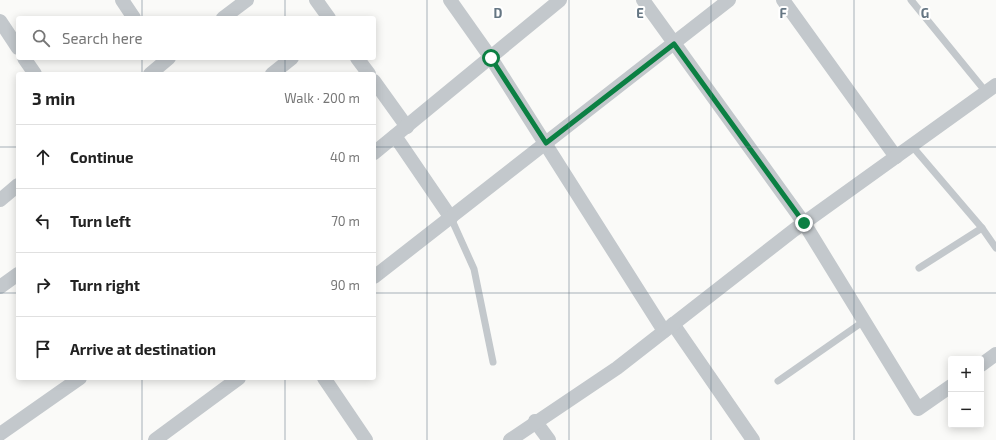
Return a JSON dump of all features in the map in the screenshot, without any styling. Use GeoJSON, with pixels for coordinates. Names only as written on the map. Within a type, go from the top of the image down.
{"type":"FeatureCollection","features":[{"type":"Feature","properties":{"kind":"street"},"geometry":{"type":"LineString","coordinates":[[122,0],[133,16]]}},
{"type":"Feature","properties":{"kind":"street"},"geometry":{"type":"LineString","coordinates":[[226,16],[247,0]]}},
{"type":"Feature","properties":{"kind":"street"},"geometry":{"type":"LineString","coordinates":[[316,0],[328,16]]}},
{"type":"Feature","properties":{"kind":"street"},"geometry":{"type":"LineString","coordinates":[[450,0],[491,58],[669,328],[753,440]]}},
{"type":"Feature","properties":{"kind":"street"},"geometry":{"type":"LineString","coordinates":[[376,151],[560,0]]}},
{"type":"Feature","properties":{"kind":"street"},"geometry":{"type":"LineString","coordinates":[[643,0],[804,223],[918,409],[948,388]]}},
{"type":"Feature","properties":{"kind":"street"},"geometry":{"type":"LineString","coordinates":[[376,275],[729,0]]}},
{"type":"Feature","properties":{"kind":"street"},"geometry":{"type":"LineString","coordinates":[[783,0],[896,157]]}},
{"type":"Feature","properties":{"kind":"street"},"geometry":{"type":"LineString","coordinates":[[0,21],[16,45]]}},
{"type":"Feature","properties":{"kind":"street"},"geometry":{"type":"LineString","coordinates":[[25,60],[34,72]]}},
{"type":"Feature","properties":{"kind":"street"},"geometry":{"type":"LineString","coordinates":[[152,72],[164,60]]}},
{"type":"Feature","properties":{"kind":"street"},"geometry":{"type":"LineString","coordinates":[[274,72],[290,60]]}},
{"type":"Feature","properties":{"kind":"street"},"geometry":{"type":"LineString","coordinates":[[359,60],[368,72]]}},
{"type":"Feature","properties":{"kind":"street"},"geometry":{"type":"LineString","coordinates":[[376,84],[407,126]]}},
{"type":"Feature","properties":{"kind":"street"},"geometry":{"type":"LineString","coordinates":[[510,440],[535,421],[617,368],[804,223],[991,88]]}},
{"type":"Feature","properties":{"kind":"street"},"geometry":{"type":"LineString","coordinates":[[395,136],[450,218]]}},
{"type":"Feature","properties":{"kind":"street"},"geometry":{"type":"LineString","coordinates":[[0,200],[16,187]]}},
{"type":"Feature","properties":{"kind":"street"},"geometry":{"type":"LineString","coordinates":[[0,287],[16,275]]}},
{"type":"Feature","properties":{"kind":"street"},"geometry":{"type":"LineString","coordinates":[[984,363],[996,354]]}},
{"type":"Feature","properties":{"kind":"street"},"geometry":{"type":"LineString","coordinates":[[0,434],[77,380]]}},
{"type":"Feature","properties":{"kind":"street"},"geometry":{"type":"LineString","coordinates":[[155,440],[236,380]]}},
{"type":"Feature","properties":{"kind":"street"},"geometry":{"type":"LineString","coordinates":[[325,380],[366,440]]}},
{"type":"Feature","properties":{"kind":"street"},"geometry":{"type":"LineString","coordinates":[[535,421],[549,440]]}},
{"type":"Feature","properties":{"kind":"lane"},"geometry":{"type":"LineString","coordinates":[[911,0],[991,88]]}},
{"type":"Feature","properties":{"kind":"lane"},"geometry":{"type":"LineString","coordinates":[[912,146],[982,228],[996,248]]}},
{"type":"Feature","properties":{"kind":"lane"},"geometry":{"type":"LineString","coordinates":[[450,218],[474,269],[493,362]]}},
{"type":"Feature","properties":{"kind":"lane"},"geometry":{"type":"LineString","coordinates":[[919,268],[982,228]]}},
{"type":"Feature","properties":{"kind":"lane"},"geometry":{"type":"LineString","coordinates":[[778,381],[864,321]]}},
{"type":"Feature","properties":{"kind":"route"},"geometry":{"type":"LineString","coordinates":[[491,58],[546,143],[674,44],[804,223]]}}]}
